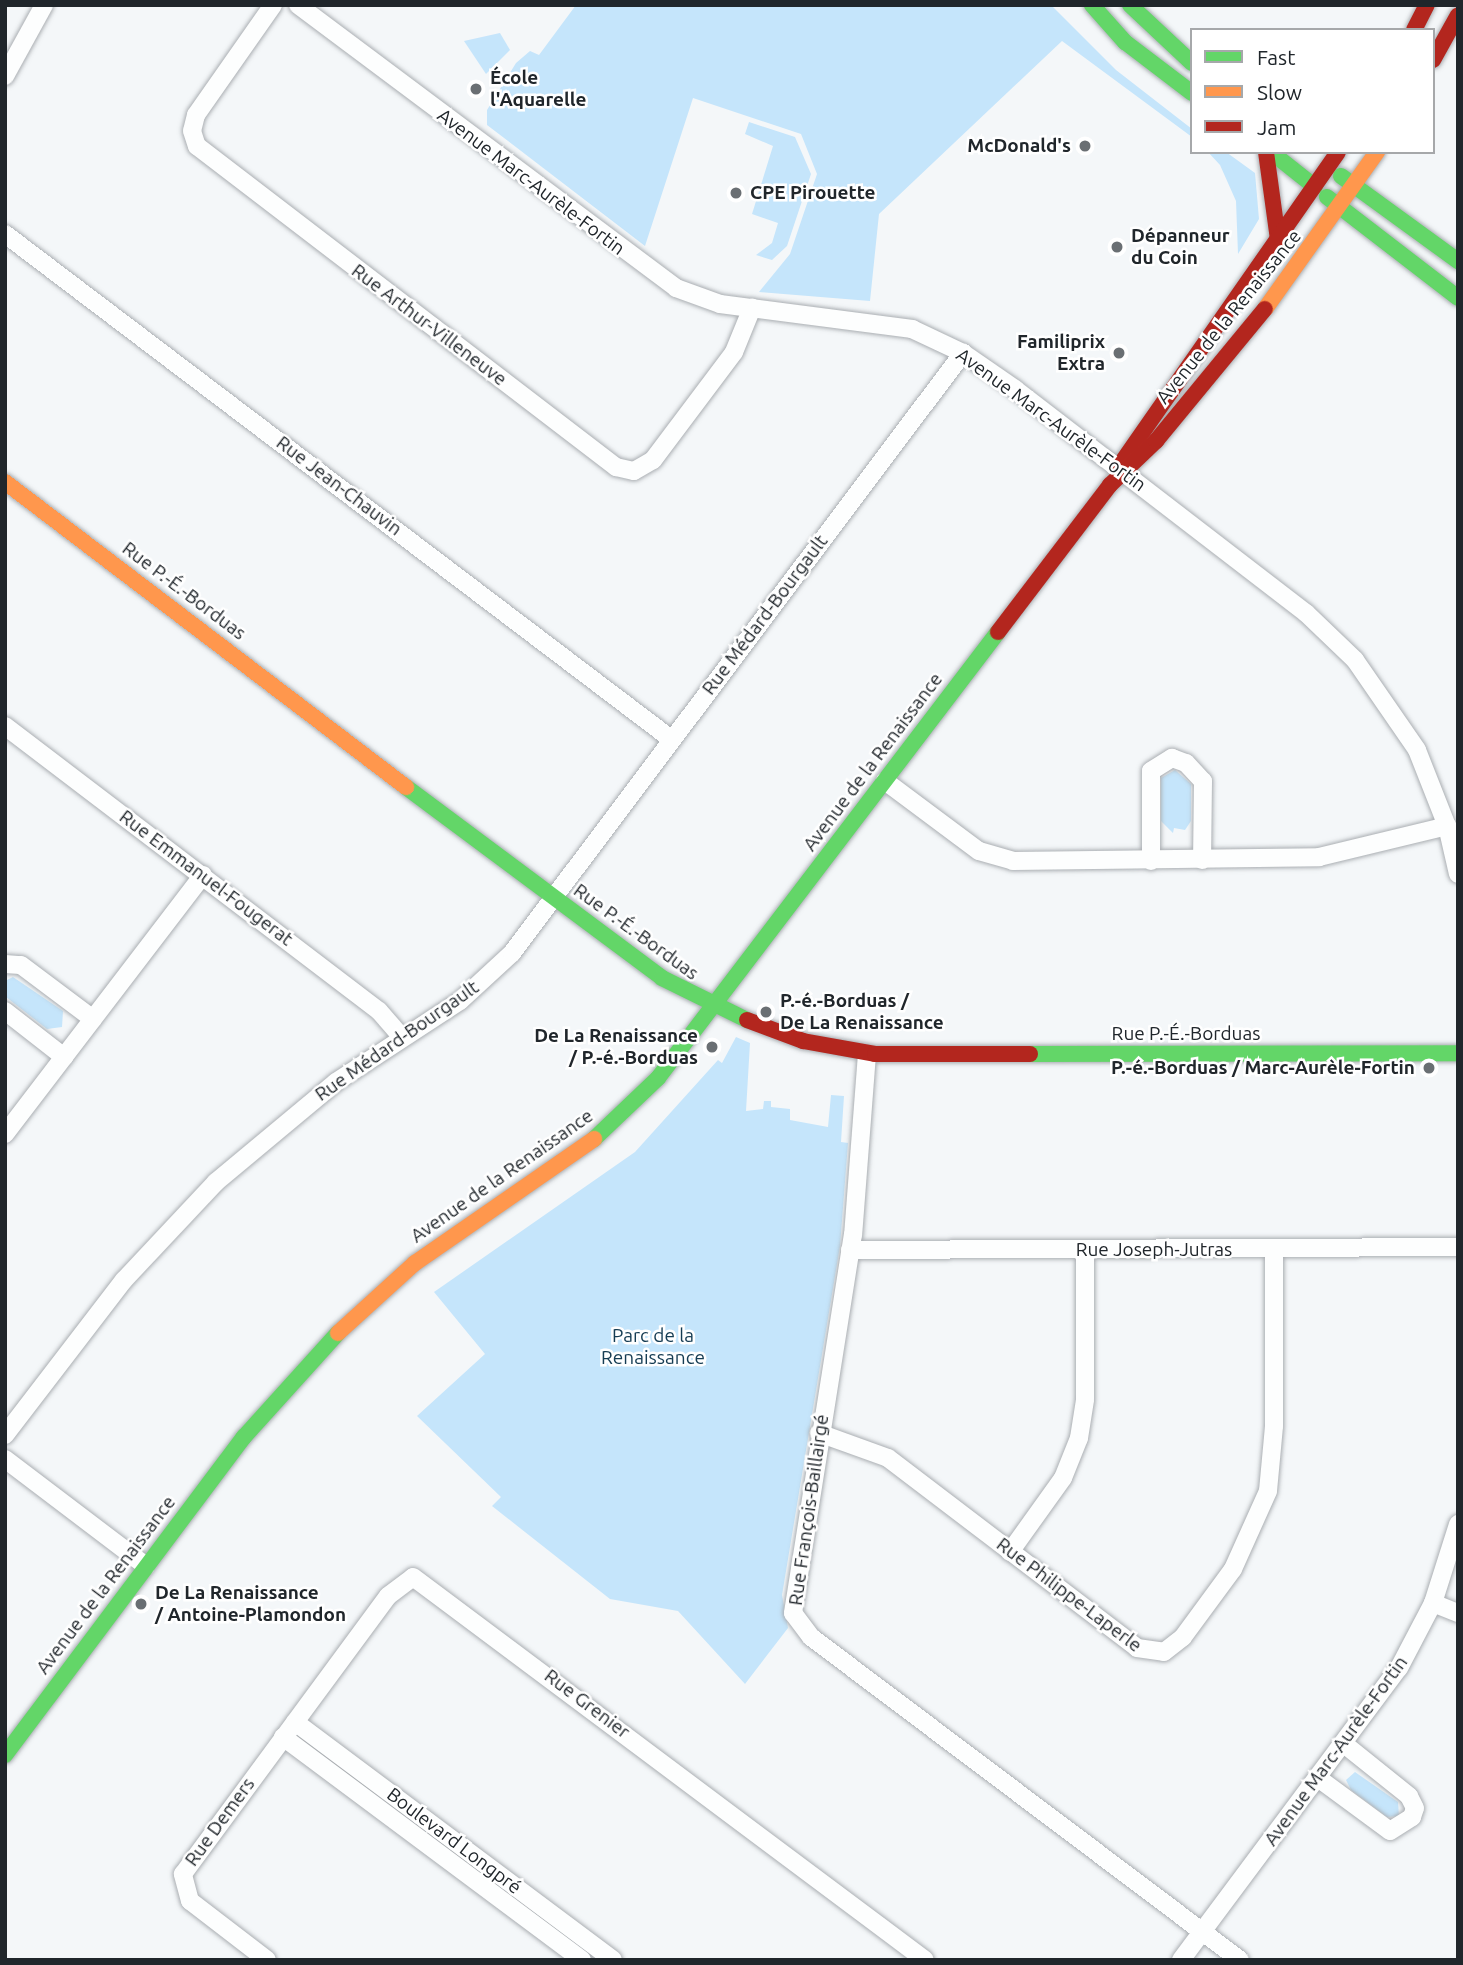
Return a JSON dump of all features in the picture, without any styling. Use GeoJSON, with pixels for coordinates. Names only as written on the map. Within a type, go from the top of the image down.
{"type":"FeatureCollection","features":[{"type":"Feature","properties":{"kind":"main road"},"geometry":{"type":"LineString","coordinates":[[1092,5],[1125,42],[1190,91]]}},
{"type":"Feature","properties":{"kind":"main road"},"geometry":{"type":"LineString","coordinates":[[1130,5],[1190,61]]}},
{"type":"Feature","properties":{"kind":"main road"},"geometry":{"type":"LineString","coordinates":[[1415,28],[1427,5]]}},
{"type":"Feature","properties":{"kind":"main road"},"geometry":{"type":"LineString","coordinates":[[1435,56],[1458,16]]}},
{"type":"Feature","properties":{"kind":"main road"},"geometry":{"type":"LineString","coordinates":[[1269,154],[1278,240]]}},
{"type":"Feature","properties":{"kind":"main road"},"geometry":{"type":"LineString","coordinates":[[1274,154],[1320,172],[1347,198],[1458,261]]}},
{"type":"Feature","properties":{"kind":"main road","name":"Avenue de la Renaissance"},"geometry":{"type":"LineString","coordinates":[[5,1755],[264,1412],[350,1319],[443,1241],[607,1130],[658,1078],[714,1008],[1117,475],[1278,240],[1320,172],[1336,154]]}},
{"type":"Feature","properties":{"kind":"main road","name":"Avenue de la Renaissance"},"geometry":{"type":"LineString","coordinates":[[1117,475],[1250,328],[1347,198],[1376,154]]}},
{"type":"Feature","properties":{"kind":"main road"},"geometry":{"type":"LineString","coordinates":[[1320,172],[1458,298]]}},
{"type":"Feature","properties":{"kind":"main road","name":"Rue P.-É.-Borduas"},"geometry":{"type":"LineString","coordinates":[[5,482],[552,898],[676,988],[714,1008],[803,1041],[867,1054],[1458,1053]]}},
{"type":"Feature","properties":{"kind":"street"},"geometry":{"type":"LineString","coordinates":[[5,76],[44,5]]}},
{"type":"Feature","properties":{"kind":"street","name":"Rue Arthur-Villeneuve"},"geometry":{"type":"LineString","coordinates":[[273,5],[196,114],[192,131],[197,146],[616,467],[634,471],[653,460],[739,343],[752,308]]}},
{"type":"Feature","properties":{"kind":"street","name":"Avenue Marc-Aurèle-Fortin"},"geometry":{"type":"LineString","coordinates":[[298,5],[650,272],[701,299],[752,308],[892,323],[963,353],[1117,475],[1319,623],[1355,660],[1409,735],[1447,826],[1458,874]]}},
{"type":"Feature","properties":{"kind":"street","name":"Rue Jean-Chauvin"},"geometry":{"type":"LineString","coordinates":[[5,234],[671,739]]}},
{"type":"Feature","properties":{"kind":"street","name":"Rue Médard-Bourgault"},"geometry":{"type":"LineString","coordinates":[[5,1435],[94,1317],[187,1211],[258,1143],[491,974],[552,898],[963,353]]}},
{"type":"Feature","properties":{"kind":"street","name":"Rue Emmanuel-Fougerat"},"geometry":{"type":"LineString","coordinates":[[5,726],[379,1011],[402,1037]]}},
{"type":"Feature","properties":{"kind":"street"},"geometry":{"type":"LineString","coordinates":[[1151,861],[1152,771],[1172,758],[1186,763],[1203,781],[1202,860]]}},
{"type":"Feature","properties":{"kind":"street"},"geometry":{"type":"LineString","coordinates":[[885,781],[996,858],[1151,861],[1319,858],[1447,826]]}},
{"type":"Feature","properties":{"kind":"street"},"geometry":{"type":"LineString","coordinates":[[5,1134],[202,875]]}},
{"type":"Feature","properties":{"kind":"street"},"geometry":{"type":"LineString","coordinates":[[5,964],[21,965],[93,1019]]}},
{"type":"Feature","properties":{"kind":"street"},"geometry":{"type":"LineString","coordinates":[[5,1012],[64,1057]]}},
{"type":"Feature","properties":{"kind":"street","name":"Rue François-Baillairgé"},"geometry":{"type":"LineString","coordinates":[[867,1054],[850,1250],[792,1604],[802,1628],[1240,1960]]}},
{"type":"Feature","properties":{"kind":"street","name":"Rue Joseph-Jutras"},"geometry":{"type":"LineString","coordinates":[[850,1250],[1458,1247]]}},
{"type":"Feature","properties":{"kind":"street","name":"Rue Philippe-Laperle"},"geometry":{"type":"LineString","coordinates":[[819,1433],[878,1452],[1144,1651],[1164,1653],[1183,1637],[1241,1556],[1268,1491],[1274,1426],[1273,1249]]}},
{"type":"Feature","properties":{"kind":"street"},"geometry":{"type":"LineString","coordinates":[[1010,1552],[1059,1484],[1079,1438],[1085,1399],[1085,1250]]}},
{"type":"Feature","properties":{"kind":"street"},"geometry":{"type":"LineString","coordinates":[[5,1459],[146,1566]]}},
{"type":"Feature","properties":{"kind":"street","name":"Avenue Marc-Aurèle-Fortin"},"geometry":{"type":"LineString","coordinates":[[1181,1960],[1399,1668],[1433,1603],[1458,1524]]}},
{"type":"Feature","properties":{"kind":"street","name":"Rue Grenier"},"geometry":{"type":"LineString","coordinates":[[283,1737],[394,1588],[418,1578],[925,1960]]}},
{"type":"Feature","properties":{"kind":"street"},"geometry":{"type":"LineString","coordinates":[[1433,1603],[1458,1613]]}},
{"type":"Feature","properties":{"kind":"street","name":"Boulevard Longpré"},"geometry":{"type":"LineString","coordinates":[[295,1722],[613,1960]]}},
{"type":"Feature","properties":{"kind":"street","name":"Boulevard Longpré"},"geometry":{"type":"LineString","coordinates":[[283,1737],[582,1960]]}},
{"type":"Feature","properties":{"kind":"street","name":"Rue Demers"},"geometry":{"type":"LineString","coordinates":[[267,1960],[194,1906],[182,1880],[200,1847],[283,1737]]}},
{"type":"Feature","properties":{"kind":"street"},"geometry":{"type":"LineString","coordinates":[[1318,1778],[1384,1828],[1401,1829],[1412,1817],[1415,1808],[1409,1796],[1344,1744]]}},
{"type":"Feature","properties":{"kind":"green space"},"geometry":{"type":"Polygon","coordinates":[[[576,5],[1051,5],[1116,70],[1190,127],[1190,136],[1062,41],[879,214],[870,301],[759,292],[790,254],[817,174],[801,134],[693,98],[645,246],[487,125],[487,110],[516,63],[530,51],[539,55],[576,5]]]}},
{"type":"Feature","properties":{"kind":"green space"},"geometry":{"type":"Polygon","coordinates":[[[500,33],[510,50],[486,74],[464,41],[500,33]]]}},
{"type":"Feature","properties":{"kind":"green space"},"geometry":{"type":"Polygon","coordinates":[[[749,122],[795,137],[811,174],[787,246],[772,260],[756,255],[772,243],[778,223],[752,214],[773,146],[745,134],[749,122]]]}},
{"type":"Feature","properties":{"kind":"green space"},"geometry":{"type":"Polygon","coordinates":[[[1210,154],[1229,154],[1255,173],[1259,219],[1238,254],[1236,201],[1220,165],[1210,154]]]}},
{"type":"Feature","properties":{"kind":"green space"},"geometry":{"type":"Polygon","coordinates":[[[1175,770],[1191,784],[1191,821],[1185,830],[1174,828],[1173,833],[1161,821],[1161,778],[1175,770]]]}},
{"type":"Feature","properties":{"kind":"green space"},"geometry":{"type":"Polygon","coordinates":[[[13,977],[63,1011],[62,1027],[47,1029],[6,997],[5,981],[13,977]]]}},
{"type":"Feature","properties":{"kind":"green space","name":"Parc de la Renaissance"},"geometry":{"type":"Polygon","coordinates":[[[736,1037],[750,1043],[746,1111],[763,1109],[764,1101],[771,1101],[771,1107],[790,1109],[790,1120],[828,1127],[831,1095],[844,1096],[841,1142],[848,1143],[840,1246],[782,1595],[788,1628],[745,1684],[678,1611],[610,1599],[492,1506],[501,1497],[417,1416],[485,1354],[434,1292],[635,1152],[718,1060],[722,1063],[736,1037]]]}},
{"type":"Feature","properties":{"kind":"green space"},"geometry":{"type":"Polygon","coordinates":[[[1355,1772],[1398,1802],[1399,1816],[1387,1817],[1351,1790],[1346,1780],[1355,1772]]]}},
{"type":"Feature","properties":{"kind":"traffic: fast"},"geometry":{"type":"LineString","coordinates":[[1092,5],[1125,42],[1190,91]]}},
{"type":"Feature","properties":{"kind":"traffic: fast"},"geometry":{"type":"LineString","coordinates":[[1130,5],[1190,61]]}},
{"type":"Feature","properties":{"kind":"traffic: fast"},"geometry":{"type":"LineString","coordinates":[[1274,154],[1315,187]]}},
{"type":"Feature","properties":{"kind":"traffic: fast"},"geometry":{"type":"LineString","coordinates":[[1341,176],[1458,261]]}},
{"type":"Feature","properties":{"kind":"traffic: fast"},"geometry":{"type":"LineString","coordinates":[[1327,197],[1458,298]]}},
{"type":"Feature","properties":{"kind":"traffic: fast"},"geometry":{"type":"LineString","coordinates":[[594,1139],[658,1078],[998,632]]}},
{"type":"Feature","properties":{"kind":"traffic: fast"},"geometry":{"type":"LineString","coordinates":[[406,787],[662,978],[747,1020]]}},
{"type":"Feature","properties":{"kind":"traffic: fast"},"geometry":{"type":"LineString","coordinates":[[1030,1054],[1458,1053]]}},
{"type":"Feature","properties":{"kind":"traffic: fast"},"geometry":{"type":"LineString","coordinates":[[5,1755],[244,1437],[338,1333]]}},
{"type":"Feature","properties":{"kind":"traffic: slow"},"geometry":{"type":"LineString","coordinates":[[1265,309],[1376,154]]}},
{"type":"Feature","properties":{"kind":"traffic: slow"},"geometry":{"type":"LineString","coordinates":[[5,482],[406,787]]}},
{"type":"Feature","properties":{"kind":"traffic: slow"},"geometry":{"type":"LineString","coordinates":[[338,1333],[415,1263],[594,1139]]}},
{"type":"Feature","properties":{"kind":"traffic: jam"},"geometry":{"type":"LineString","coordinates":[[1415,28],[1427,5]]}},
{"type":"Feature","properties":{"kind":"traffic: jam"},"geometry":{"type":"LineString","coordinates":[[1435,56],[1458,15]]}},
{"type":"Feature","properties":{"kind":"traffic: jam"},"geometry":{"type":"LineString","coordinates":[[1266,154],[1278,240]]}},
{"type":"Feature","properties":{"kind":"traffic: jam"},"geometry":{"type":"LineString","coordinates":[[1117,469],[1337,154]]}},
{"type":"Feature","properties":{"kind":"traffic: jam"},"geometry":{"type":"LineString","coordinates":[[998,632],[1110,485],[1156,441],[1265,309]]}},
{"type":"Feature","properties":{"kind":"traffic: jam"},"geometry":{"type":"LineString","coordinates":[[747,1020],[803,1041],[875,1054],[1030,1054]]}},
{"type":"Feature","properties":{"kind":"place","name":"École l'Aquarelle"},"geometry":{"type":"Point","coordinates":[476,89]}},
{"type":"Feature","properties":{"kind":"place","name":"McDonald's"},"geometry":{"type":"Point","coordinates":[1085,146]}},
{"type":"Feature","properties":{"kind":"place","name":"CPE Pirouette"},"geometry":{"type":"Point","coordinates":[736,193]}},
{"type":"Feature","properties":{"kind":"place","name":"Dépanneur du Coin"},"geometry":{"type":"Point","coordinates":[1117,247]}},
{"type":"Feature","properties":{"kind":"place","name":"Familiprix Extra"},"geometry":{"type":"Point","coordinates":[1119,353]}},
{"type":"Feature","properties":{"kind":"place","name":"P.-é.-Borduas / De La Renaissance"},"geometry":{"type":"Point","coordinates":[766,1012]}},
{"type":"Feature","properties":{"kind":"place","name":"De La Renaissance / P.-é.-Borduas"},"geometry":{"type":"Point","coordinates":[712,1047]}},
{"type":"Feature","properties":{"kind":"place","name":"P.-é.-Borduas / Marc-Aurèle-Fortin"},"geometry":{"type":"Point","coordinates":[1429,1068]}},
{"type":"Feature","properties":{"kind":"place","name":"De La Renaissance / Antoine-Plamondon"},"geometry":{"type":"Point","coordinates":[141,1604]}}]}
